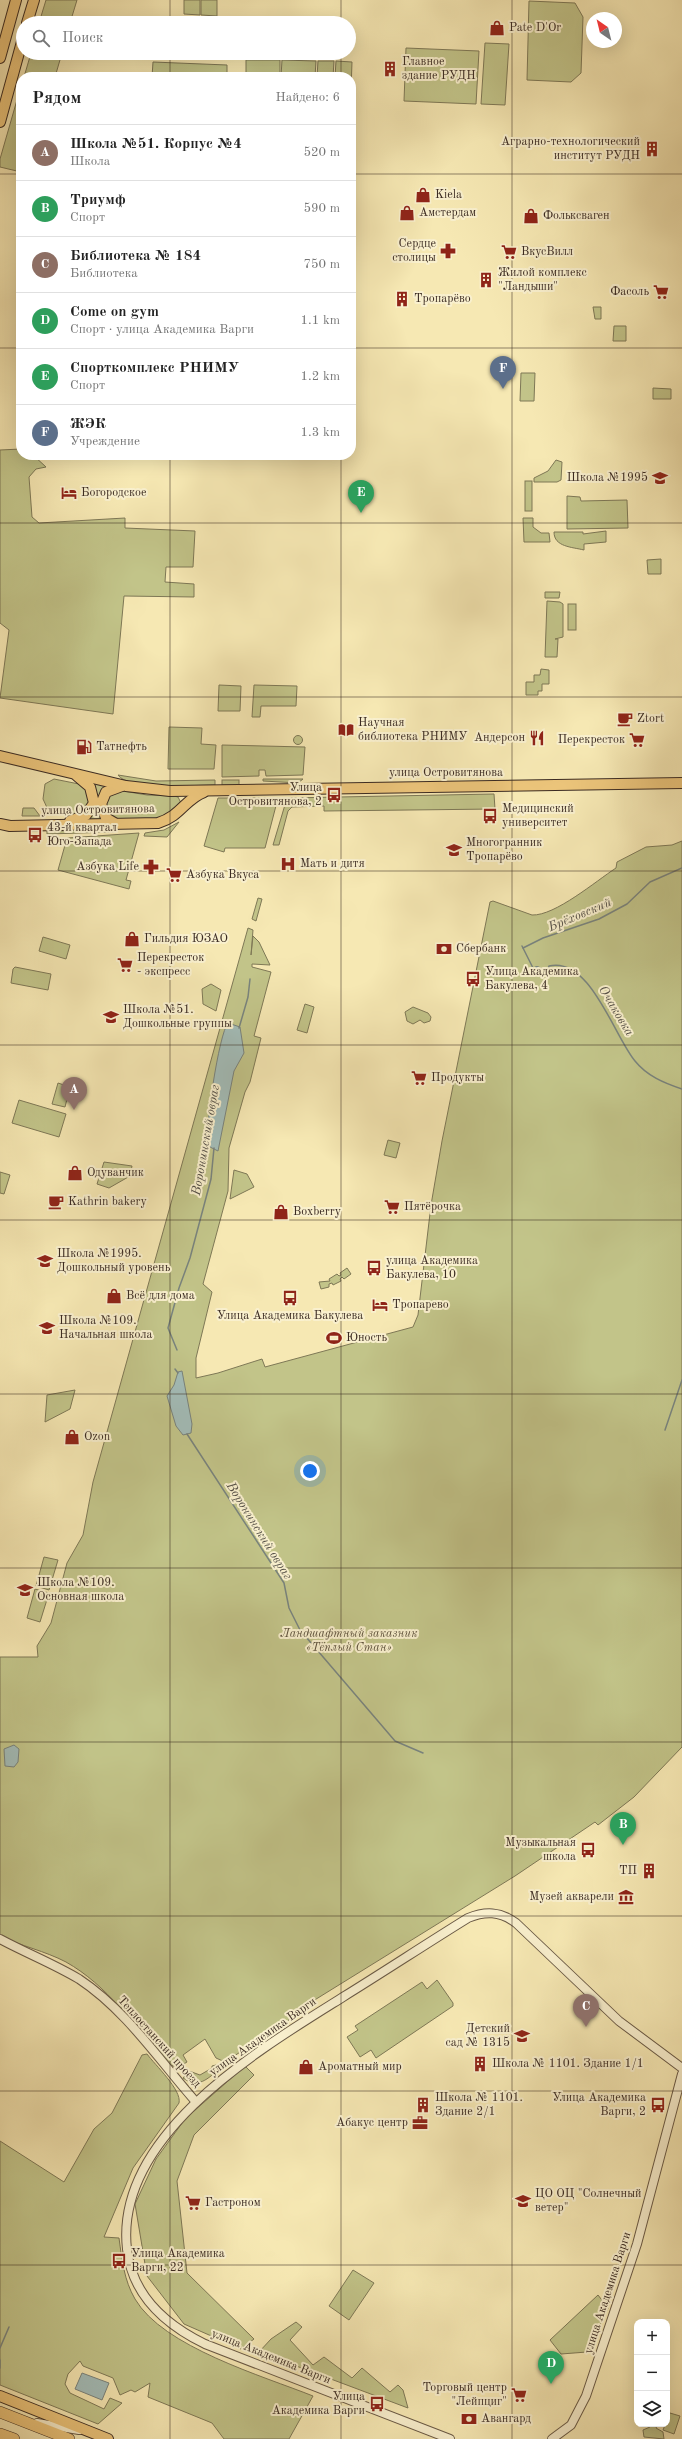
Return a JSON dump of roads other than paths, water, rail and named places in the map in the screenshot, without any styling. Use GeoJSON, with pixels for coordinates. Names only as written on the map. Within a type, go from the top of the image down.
{"type":"FeatureCollection","features":[{"type":"Feature","properties":{"kind":"highway"},"geometry":{"type":"LineString","coordinates":[[0,2412],[69,2439]]}},
{"type":"Feature","properties":{"kind":"highway"},"geometry":{"type":"LineString","coordinates":[[0,2434],[14,2439]]}},
{"type":"Feature","properties":{"kind":"main road"},"geometry":{"type":"LineString","coordinates":[[0,58],[16,0]]}},
{"type":"Feature","properties":{"kind":"main road"},"geometry":{"type":"LineString","coordinates":[[29,16],[34,0]]}},
{"type":"Feature","properties":{"kind":"main road"},"geometry":{"type":"LineString","coordinates":[[0,122],[17,60]]}},
{"type":"Feature","properties":{"kind":"main road","name":"улица Островитянова"},"geometry":{"type":"LineString","coordinates":[[0,756],[126,786],[170,791],[682,783]]}},
{"type":"Feature","properties":{"kind":"main road"},"geometry":{"type":"LineString","coordinates":[[58,824],[82,818],[93,807],[93,795],[90,787],[74,774]]}},
{"type":"Feature","properties":{"kind":"main road"},"geometry":{"type":"LineString","coordinates":[[116,824],[104,815],[101,800],[109,790],[126,786]]}},
{"type":"Feature","properties":{"kind":"main road","name":"улица Островитянова"},"geometry":{"type":"LineString","coordinates":[[3,826],[153,823],[173,817],[193,798],[210,790]]}},
{"type":"Feature","properties":{"kind":"main road"},"geometry":{"type":"LineString","coordinates":[[170,791],[179,792],[184,799],[180,811],[173,817]]}},
{"type":"Feature","properties":{"kind":"main road"},"geometry":{"type":"LineString","coordinates":[[0,2396],[108,2439]]}},
{"type":"Feature","properties":{"kind":"street","name":"улица Академика Варги"},"geometry":{"type":"LineString","coordinates":[[450,2439],[205,2344],[178,2329],[148,2302],[132,2274],[128,2254],[126,2222],[129,2206],[139,2179],[149,2162],[196,2102],[235,2068],[295,2027],[468,1918],[487,1913],[504,1916],[516,1922],[619,2021],[682,2068]]}},
{"type":"Feature","properties":{"kind":"street","name":"Теплостанский проезд"},"geometry":{"type":"LineString","coordinates":[[0,1939],[78,1979],[101,1996],[118,2012],[196,2102]]}},
{"type":"Feature","properties":{"kind":"street","name":"улица Академика Варги"},"geometry":{"type":"LineString","coordinates":[[552,2439],[567,2429],[586,2396],[626,2279],[682,2074]]}},
{"type":"Feature","properties":{"kind":"street"},"geometry":{"type":"LineString","coordinates":[[20,2419],[93,2433]]}},
{"type":"Feature","properties":{"kind":"street"},"geometry":{"type":"LineString","coordinates":[[562,2439],[574,2419]]}},
{"type":"Feature","properties":{"kind":"water"},"geometry":{"type":"Polygon","coordinates":[[[537,966],[542,971],[537,976],[532,971],[537,966]]]}},
{"type":"Feature","properties":{"kind":"water"},"geometry":{"type":"Polygon","coordinates":[[[228,1023],[240,1027],[244,1053],[234,1071],[218,1151],[208,1146],[208,1123],[217,1063],[224,1031],[228,1023]]]}},
{"type":"Feature","properties":{"kind":"water"},"geometry":{"type":"Polygon","coordinates":[[[182,1371],[192,1424],[191,1433],[183,1435],[176,1426],[167,1396],[174,1385],[178,1372],[182,1371]]]}},
{"type":"Feature","properties":{"kind":"water"},"geometry":{"type":"Polygon","coordinates":[[[14,1745],[19,1749],[18,1762],[14,1767],[5,1766],[4,1749],[14,1745]]]}},
{"type":"Feature","properties":{"kind":"water"},"geometry":{"type":"Polygon","coordinates":[[[82,2373],[109,2383],[102,2400],[75,2389],[82,2373]]]}},
{"type":"Feature","properties":{"kind":"waterway","name":"Брёховский"},"geometry":{"type":"LineString","coordinates":[[523,948],[543,938],[599,919],[627,904],[650,882],[682,868]]}},
{"type":"Feature","properties":{"kind":"waterway","name":"Очаковка"},"geometry":{"type":"LineString","coordinates":[[522,946],[534,970]]}},
{"type":"Feature","properties":{"kind":"waterway","name":"Очаковка"},"geometry":{"type":"LineString","coordinates":[[541,975],[547,971],[549,966],[564,966],[577,973],[589,985],[600,1000],[635,1061],[650,1075],[682,1089]]}},
{"type":"Feature","properties":{"kind":"waterway","name":"Воронинский овраг"},"geometry":{"type":"LineString","coordinates":[[239,1028],[248,997],[250,979]]}},
{"type":"Feature","properties":{"kind":"waterway","name":"Воронинский овраг"},"geometry":{"type":"LineString","coordinates":[[177,1350],[168,1328],[179,1288],[190,1258],[211,1179],[214,1148]]}},
{"type":"Feature","properties":{"kind":"waterway","name":"Воронинский овраг"},"geometry":{"type":"LineString","coordinates":[[175,1369],[178,1373]]}},
{"type":"Feature","properties":{"kind":"waterway"},"geometry":{"type":"LineString","coordinates":[[665,1430],[682,1380]]}},
{"type":"Feature","properties":{"kind":"waterway","name":"Воронинский овраг"},"geometry":{"type":"LineString","coordinates":[[187,1434],[284,1583],[289,1608],[300,1630],[395,1741],[423,1753]]}},
{"type":"Feature","properties":{"kind":"waterway"},"geometry":{"type":"LineString","coordinates":[[0,2348],[9,2327]]}},
{"type":"Feature","properties":{"kind":"waterway"},"geometry":{"type":"LineString","coordinates":[[0,2360],[0,2368]]}},
{"type":"Feature","properties":{"kind":"place","name":"Pate D'Or"},"geometry":{"type":"Point","coordinates":[497,28]}},
{"type":"Feature","properties":{"kind":"place","name":"Главное здание РУДН"},"geometry":{"type":"Point","coordinates":[390,69]}},
{"type":"Feature","properties":{"kind":"place","name":"Аграрно-технологический институт РУДН"},"geometry":{"type":"Point","coordinates":[652,149]}},
{"type":"Feature","properties":{"kind":"place","name":"Kiela"},"geometry":{"type":"Point","coordinates":[423,195]}},
{"type":"Feature","properties":{"kind":"place","name":"Амстердам"},"geometry":{"type":"Point","coordinates":[407,213]}},
{"type":"Feature","properties":{"kind":"place","name":"Фольксваген"},"geometry":{"type":"Point","coordinates":[531,216]}},
{"type":"Feature","properties":{"kind":"place","name":"Сердце столицы"},"geometry":{"type":"Point","coordinates":[448,251]}},
{"type":"Feature","properties":{"kind":"place","name":"ВкусВилл"},"geometry":{"type":"Point","coordinates":[509,252]}},
{"type":"Feature","properties":{"kind":"place","name":"Жилой комплекс \"Ландыши\""},"geometry":{"type":"Point","coordinates":[486,280]}},
{"type":"Feature","properties":{"kind":"place","name":"Фасоль"},"geometry":{"type":"Point","coordinates":[661,292]}},
{"type":"Feature","properties":{"kind":"place","name":"Тропарёво"},"geometry":{"type":"Point","coordinates":[402,299]}},
{"type":"Feature","properties":{"kind":"place","name":"ЖЭК"},"geometry":{"type":"Point","coordinates":[503,389]}},
{"type":"Feature","properties":{"kind":"place","name":"Школа №1995"},"geometry":{"type":"Point","coordinates":[660,478]}},
{"type":"Feature","properties":{"kind":"place","name":"Богородское"},"geometry":{"type":"Point","coordinates":[69,493]}},
{"type":"Feature","properties":{"kind":"place","name":"Спорткомплекс РНИМУ"},"geometry":{"type":"Point","coordinates":[361,513]}},
{"type":"Feature","properties":{"kind":"place","name":"Ztort"},"geometry":{"type":"Point","coordinates":[625,719]}},
{"type":"Feature","properties":{"kind":"place","name":"Научная библиотека РНИМУ"},"geometry":{"type":"Point","coordinates":[346,730]}},
{"type":"Feature","properties":{"kind":"place","name":"Андерсон"},"geometry":{"type":"Point","coordinates":[537,738]}},
{"type":"Feature","properties":{"kind":"place","name":"Перекресток"},"geometry":{"type":"Point","coordinates":[637,740]}},
{"type":"Feature","properties":{"kind":"place","name":"Татнефть"},"geometry":{"type":"Point","coordinates":[84,747]}},
{"type":"Feature","properties":{"kind":"place","name":"Улица Островитянова, 2"},"geometry":{"type":"Point","coordinates":[334,795]}},
{"type":"Feature","properties":{"kind":"place","name":"Медицинский университет"},"geometry":{"type":"Point","coordinates":[490,816]}},
{"type":"Feature","properties":{"kind":"place","name":"43-й квартал Юго-Запада"},"geometry":{"type":"Point","coordinates":[35,835]}},
{"type":"Feature","properties":{"kind":"place","name":"Многогранник Тропарёво"},"geometry":{"type":"Point","coordinates":[454,850]}},
{"type":"Feature","properties":{"kind":"place","name":"Мать и дитя"},"geometry":{"type":"Point","coordinates":[288,864]}},
{"type":"Feature","properties":{"kind":"place","name":"Азбука Life"},"geometry":{"type":"Point","coordinates":[151,867]}},
{"type":"Feature","properties":{"kind":"place","name":"Азбука Вкуса"},"geometry":{"type":"Point","coordinates":[174,875]}},
{"type":"Feature","properties":{"kind":"place","name":"Гильдия ЮЗАО"},"geometry":{"type":"Point","coordinates":[132,939]}},
{"type":"Feature","properties":{"kind":"place","name":"Сбербанк"},"geometry":{"type":"Point","coordinates":[444,949]}},
{"type":"Feature","properties":{"kind":"place","name":"Перекресток - экспресс"},"geometry":{"type":"Point","coordinates":[125,965]}},
{"type":"Feature","properties":{"kind":"place","name":"Улица Академика Бакулева, 4"},"geometry":{"type":"Point","coordinates":[473,979]}},
{"type":"Feature","properties":{"kind":"place","name":"Школа №51. Дошкольные группы"},"geometry":{"type":"Point","coordinates":[111,1017]}},
{"type":"Feature","properties":{"kind":"place","name":"Продукты"},"geometry":{"type":"Point","coordinates":[419,1078]}},
{"type":"Feature","properties":{"kind":"place","name":"Школа №51. Корпус №4"},"geometry":{"type":"Point","coordinates":[74,1110]}},
{"type":"Feature","properties":{"kind":"place","name":"Одуванчик"},"geometry":{"type":"Point","coordinates":[75,1173]}},
{"type":"Feature","properties":{"kind":"place","name":"Kathrin bakery"},"geometry":{"type":"Point","coordinates":[56,1202]}},
{"type":"Feature","properties":{"kind":"place","name":"Пятёрочка"},"geometry":{"type":"Point","coordinates":[392,1207]}},
{"type":"Feature","properties":{"kind":"place","name":"Boxberry"},"geometry":{"type":"Point","coordinates":[281,1212]}},
{"type":"Feature","properties":{"kind":"place","name":"Школа №1995. Дошкольный уровень"},"geometry":{"type":"Point","coordinates":[45,1261]}},
{"type":"Feature","properties":{"kind":"place","name":"улица Академика Бакулева, 10"},"geometry":{"type":"Point","coordinates":[374,1268]}},
{"type":"Feature","properties":{"kind":"place","name":"Всё для дома"},"geometry":{"type":"Point","coordinates":[114,1296]}},
{"type":"Feature","properties":{"kind":"place","name":"Улица Академика Бакулева"},"geometry":{"type":"Point","coordinates":[290,1298]}},
{"type":"Feature","properties":{"kind":"place","name":"Тропарево"},"geometry":{"type":"Point","coordinates":[380,1305]}},
{"type":"Feature","properties":{"kind":"place","name":"Школа №109. Начальная школа"},"geometry":{"type":"Point","coordinates":[47,1328]}},
{"type":"Feature","properties":{"kind":"place","name":"Юность"},"geometry":{"type":"Point","coordinates":[334,1338]}},
{"type":"Feature","properties":{"kind":"place","name":"Ozon"},"geometry":{"type":"Point","coordinates":[72,1437]}},
{"type":"Feature","properties":{"kind":"place","name":"Школа №109. Основная школа"},"geometry":{"type":"Point","coordinates":[25,1590]}},
{"type":"Feature","properties":{"kind":"place","name":"Триумф"},"geometry":{"type":"Point","coordinates":[623,1845]}},
{"type":"Feature","properties":{"kind":"place","name":"Музыкальная школа"},"geometry":{"type":"Point","coordinates":[588,1850]}},
{"type":"Feature","properties":{"kind":"place","name":"ТП"},"geometry":{"type":"Point","coordinates":[649,1871]}},
{"type":"Feature","properties":{"kind":"place","name":"Музей акварели"},"geometry":{"type":"Point","coordinates":[626,1897]}},
{"type":"Feature","properties":{"kind":"place","name":"Библиотека № 184"},"geometry":{"type":"Point","coordinates":[586,2027]}},
{"type":"Feature","properties":{"kind":"place","name":"Детский сад № 1315"},"geometry":{"type":"Point","coordinates":[522,2036]}},
{"type":"Feature","properties":{"kind":"place","name":"Школа № 1101. Здание 1/1"},"geometry":{"type":"Point","coordinates":[480,2064]}},
{"type":"Feature","properties":{"kind":"place","name":"Ароматный мир"},"geometry":{"type":"Point","coordinates":[306,2067]}},
{"type":"Feature","properties":{"kind":"place","name":"Школа № 1101. Здание 2/1"},"geometry":{"type":"Point","coordinates":[423,2105]}},
{"type":"Feature","properties":{"kind":"place","name":"Улица Академика Варги, 2"},"geometry":{"type":"Point","coordinates":[658,2105]}},
{"type":"Feature","properties":{"kind":"place","name":"Абакус центр"},"geometry":{"type":"Point","coordinates":[420,2123]}},
{"type":"Feature","properties":{"kind":"place","name":"ЦО ОЦ \"Солнечный ветер\""},"geometry":{"type":"Point","coordinates":[523,2201]}},
{"type":"Feature","properties":{"kind":"place","name":"Гастроном"},"geometry":{"type":"Point","coordinates":[193,2203]}},
{"type":"Feature","properties":{"kind":"place","name":"Улица Академика Варги, 22"},"geometry":{"type":"Point","coordinates":[119,2261]}},
{"type":"Feature","properties":{"kind":"place","name":"Come on gym"},"geometry":{"type":"Point","coordinates":[551,2384]}},
{"type":"Feature","properties":{"kind":"place","name":"Торговый центр \"Лейпциг\""},"geometry":{"type":"Point","coordinates":[519,2395]}},
{"type":"Feature","properties":{"kind":"place","name":"Улица Академика Варги"},"geometry":{"type":"Point","coordinates":[377,2404]}},
{"type":"Feature","properties":{"kind":"place","name":"Авангард"},"geometry":{"type":"Point","coordinates":[469,2419]}},
{"type":"Feature","properties":{"kind":"park label","name":"Ландшафтный заказник «Тёплый Стан»"},"geometry":{"type":"Point","coordinates":[349,1641]}}]}
